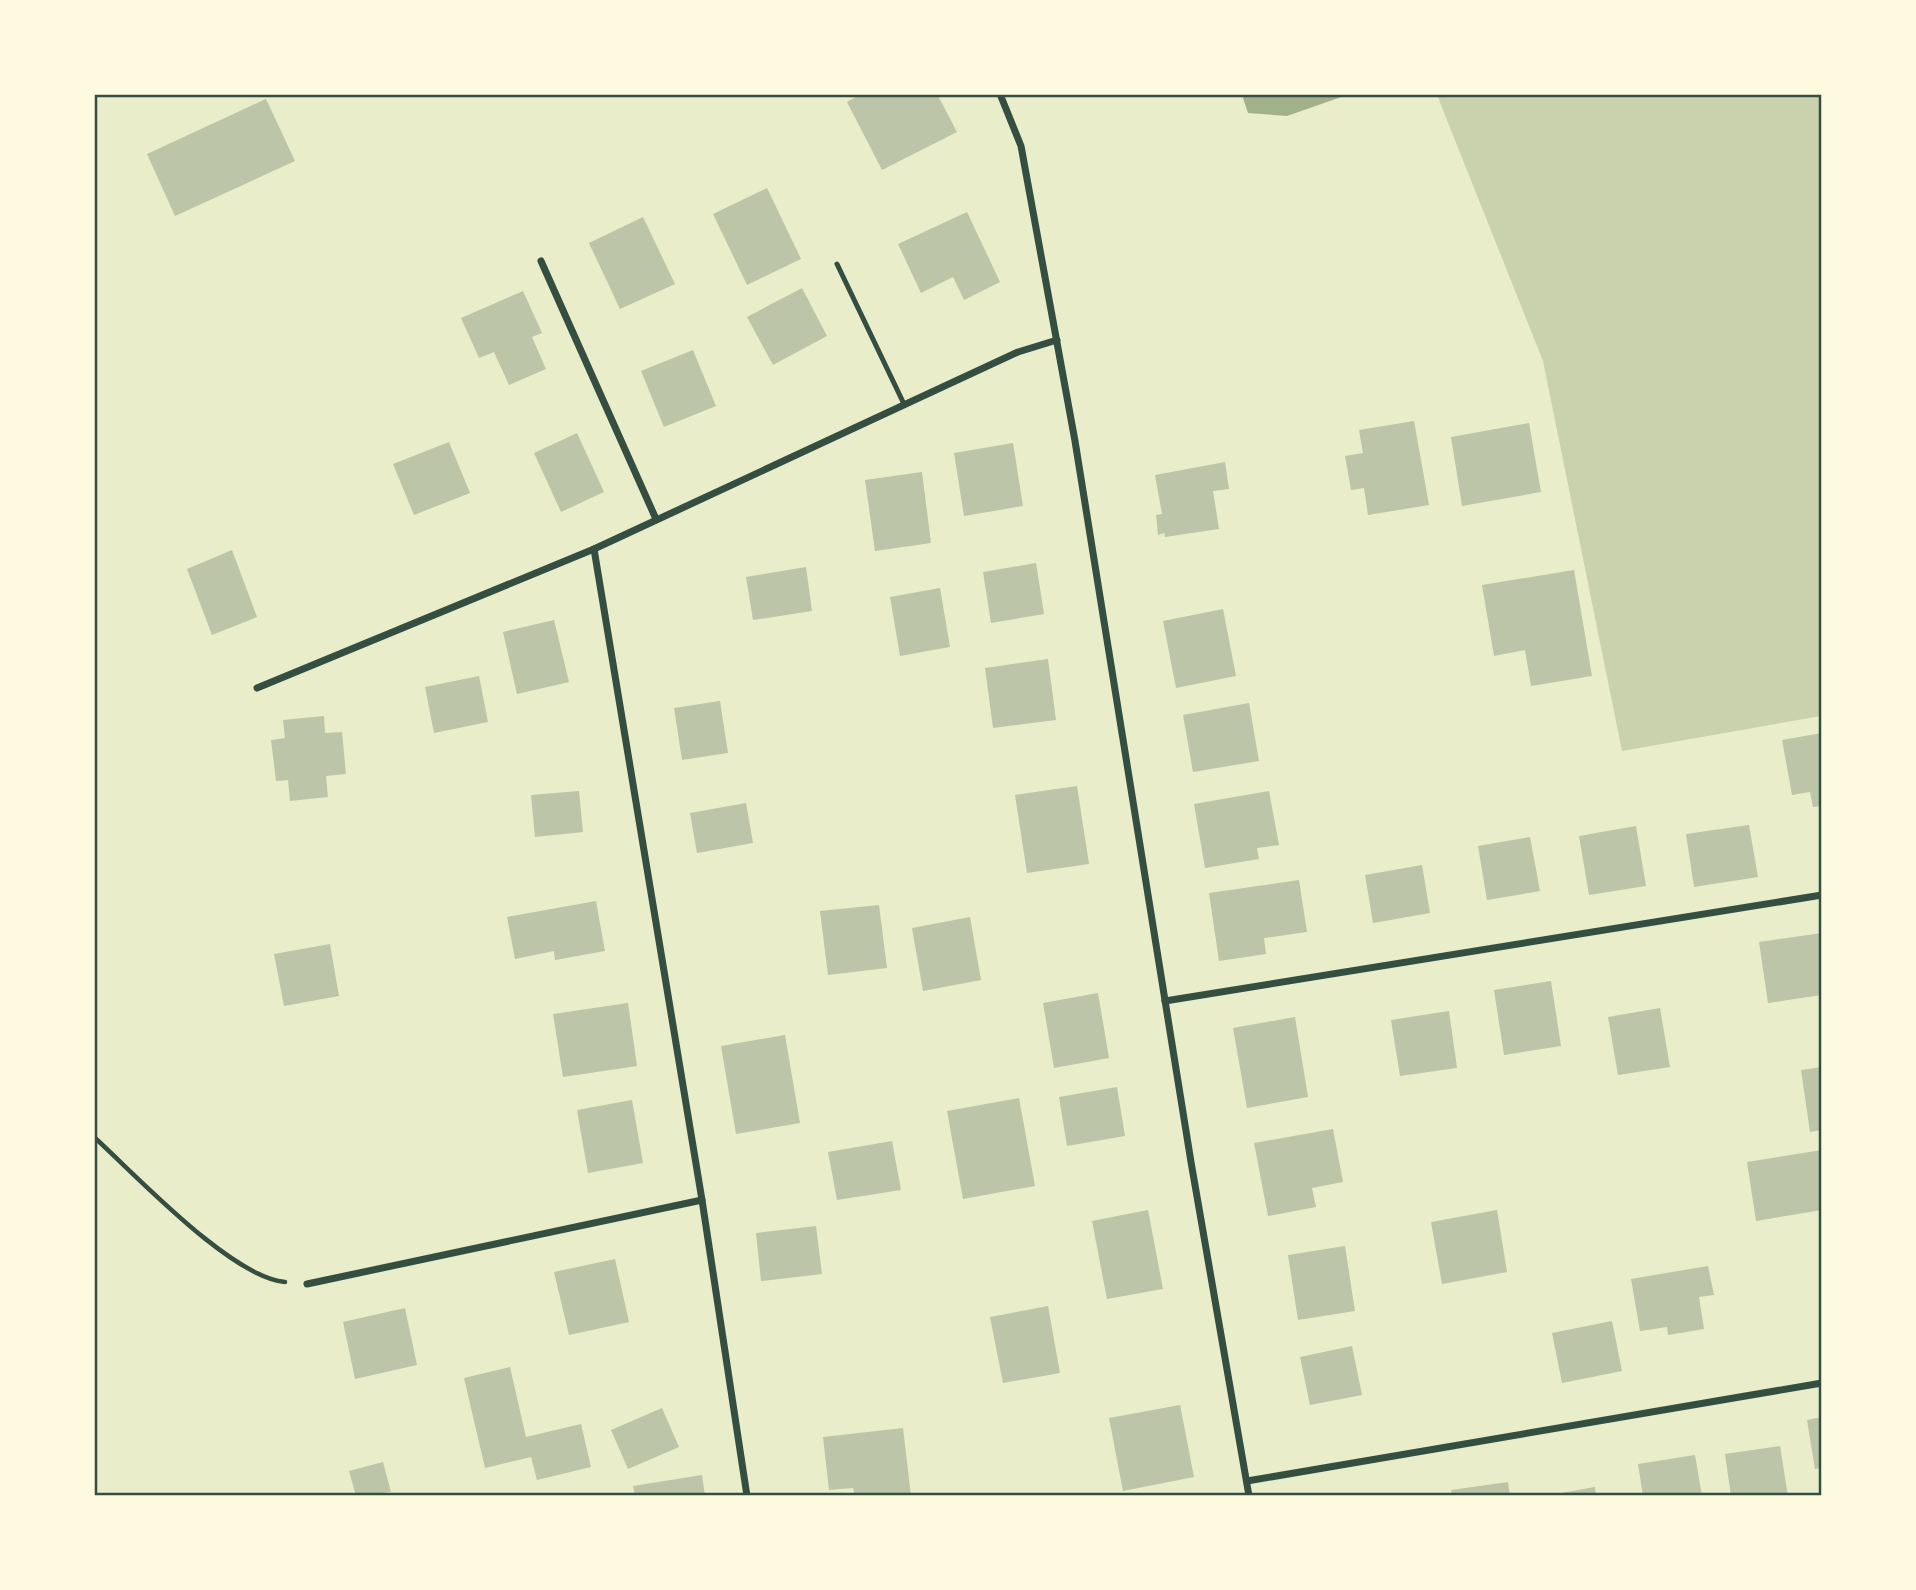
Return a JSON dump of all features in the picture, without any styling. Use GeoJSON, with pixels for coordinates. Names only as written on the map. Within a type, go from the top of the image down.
{"type":"FeatureCollection","features":[{"type":"Feature","properties":{"kind":"street"},"geometry":{"type":"LineString","coordinates":[[1000,94],[1021,146],[1057,340],[1165,1001],[1250,1496]]}},
{"type":"Feature","properties":{"kind":"street"},"geometry":{"type":"LineString","coordinates":[[541,261],[656,519]]}},
{"type":"Feature","properties":{"kind":"street"},"geometry":{"type":"LineString","coordinates":[[257,688],[594,549],[1018,352],[1057,340]]}},
{"type":"Feature","properties":{"kind":"street"},"geometry":{"type":"LineString","coordinates":[[594,549],[702,1200],[747,1496]]}},
{"type":"Feature","properties":{"kind":"street"},"geometry":{"type":"LineString","coordinates":[[1165,1001],[1822,895]]}},
{"type":"Feature","properties":{"kind":"street"},"geometry":{"type":"LineString","coordinates":[[307,1284],[702,1200]]}},
{"type":"Feature","properties":{"kind":"street"},"geometry":{"type":"LineString","coordinates":[[1247,1481],[1822,1383]]}},
{"type":"Feature","properties":{"kind":"lane"},"geometry":{"type":"LineString","coordinates":[[837,264],[904,404]]}},
{"type":"Feature","properties":{"kind":"path"},"geometry":{"type":"LineString","coordinates":[[94,1137],[230,1259],[271,1280],[307,1284]]}},
{"type":"Feature","properties":{"kind":"shaded area"},"geometry":{"type":"Polygon","coordinates":[[[1242,95],[1347,95],[1287,116],[1248,113],[1242,95]]]}},
{"type":"Feature","properties":{"kind":"shaded area"},"geometry":{"type":"Polygon","coordinates":[[[1437,95],[1821,95],[1821,716],[1622,751],[1543,361],[1437,95]]]}},
{"type":"Feature","properties":{"kind":"building"},"geometry":{"type":"Polygon","coordinates":[[[861,94],[937,94],[957,132],[882,170],[847,102],[861,94]]]}},
{"type":"Feature","properties":{"kind":"building"},"geometry":{"type":"Polygon","coordinates":[[[266,99],[295,161],[175,216],[147,154],[266,99]]]}},
{"type":"Feature","properties":{"kind":"building"},"geometry":{"type":"Polygon","coordinates":[[[767,188],[801,259],[747,285],[713,214],[767,188]]]}},
{"type":"Feature","properties":{"kind":"building"},"geometry":{"type":"Polygon","coordinates":[[[967,212],[1000,282],[964,300],[953,277],[921,293],[898,244],[967,212]]]}},
{"type":"Feature","properties":{"kind":"building"},"geometry":{"type":"Polygon","coordinates":[[[643,217],[675,284],[620,309],[589,243],[643,217]]]}},
{"type":"Feature","properties":{"kind":"building"},"geometry":{"type":"Polygon","coordinates":[[[802,288],[827,336],[773,365],[747,317],[802,288]]]}},
{"type":"Feature","properties":{"kind":"building"},"geometry":{"type":"Polygon","coordinates":[[[523,291],[542,333],[532,337],[546,369],[509,385],[494,352],[479,358],[461,318],[523,291]]]}},
{"type":"Feature","properties":{"kind":"building"},"geometry":{"type":"Polygon","coordinates":[[[693,350],[716,406],[664,427],[641,371],[693,350]]]}},
{"type":"Feature","properties":{"kind":"building"},"geometry":{"type":"Polygon","coordinates":[[[1414,421],[1429,505],[1368,515],[1364,488],[1351,490],[1345,456],[1363,453],[1359,430],[1414,421]]]}},
{"type":"Feature","properties":{"kind":"building"},"geometry":{"type":"Polygon","coordinates":[[[1529,423],[1541,492],[1462,506],[1451,437],[1529,423]]]}},
{"type":"Feature","properties":{"kind":"building"},"geometry":{"type":"Polygon","coordinates":[[[577,433],[604,492],[561,512],[534,453],[577,433]]]}},
{"type":"Feature","properties":{"kind":"building"},"geometry":{"type":"Polygon","coordinates":[[[449,442],[470,493],[414,515],[393,464],[449,442]]]}},
{"type":"Feature","properties":{"kind":"building"},"geometry":{"type":"Polygon","coordinates":[[[1013,443],[1023,506],[964,516],[954,453],[1013,443]]]}},
{"type":"Feature","properties":{"kind":"building"},"geometry":{"type":"Polygon","coordinates":[[[1225,462],[1229,489],[1213,491],[1219,529],[1165,537],[1164,533],[1158,535],[1156,515],[1162,514],[1155,475],[1225,462]]]}},
{"type":"Feature","properties":{"kind":"building"},"geometry":{"type":"Polygon","coordinates":[[[922,472],[931,543],[875,551],[865,480],[922,472]]]}},
{"type":"Feature","properties":{"kind":"building"},"geometry":{"type":"Polygon","coordinates":[[[232,550],[257,617],[212,635],[187,569],[232,550]]]}},
{"type":"Feature","properties":{"kind":"building"},"geometry":{"type":"Polygon","coordinates":[[[1036,563],[1044,614],[991,623],[983,572],[1036,563]]]}},
{"type":"Feature","properties":{"kind":"building"},"geometry":{"type":"Polygon","coordinates":[[[806,567],[812,611],[753,620],[746,577],[806,567]]]}},
{"type":"Feature","properties":{"kind":"building"},"geometry":{"type":"Polygon","coordinates":[[[1574,570],[1592,676],[1531,686],[1525,650],[1494,656],[1482,585],[1574,570]]]}},
{"type":"Feature","properties":{"kind":"building"},"geometry":{"type":"Polygon","coordinates":[[[940,588],[950,647],[900,656],[890,597],[940,588]]]}},
{"type":"Feature","properties":{"kind":"building"},"geometry":{"type":"Polygon","coordinates":[[[1223,609],[1236,676],[1176,688],[1163,621],[1223,609]]]}},
{"type":"Feature","properties":{"kind":"building"},"geometry":{"type":"Polygon","coordinates":[[[554,620],[569,682],[517,694],[503,632],[554,620]]]}},
{"type":"Feature","properties":{"kind":"building"},"geometry":{"type":"Polygon","coordinates":[[[1048,659],[1056,720],[993,728],[985,668],[1048,659]]]}},
{"type":"Feature","properties":{"kind":"building"},"geometry":{"type":"Polygon","coordinates":[[[479,676],[488,722],[434,733],[425,687],[479,676]]]}},
{"type":"Feature","properties":{"kind":"building"},"geometry":{"type":"Polygon","coordinates":[[[720,701],[728,753],[682,760],[674,708],[720,701]]]}},
{"type":"Feature","properties":{"kind":"building"},"geometry":{"type":"Polygon","coordinates":[[[1249,703],[1259,761],[1193,772],[1183,715],[1249,703]]]}},
{"type":"Feature","properties":{"kind":"building"},"geometry":{"type":"Polygon","coordinates":[[[324,716],[325,733],[342,732],[346,774],[326,776],[328,797],[290,801],[288,780],[276,781],[271,740],[285,738],[283,720],[324,716]]]}},
{"type":"Feature","properties":{"kind":"building"},"geometry":{"type":"Polygon","coordinates":[[[1822,733],[1822,806],[1813,807],[1810,792],[1792,795],[1782,740],[1822,733]]]}},
{"type":"Feature","properties":{"kind":"building"},"geometry":{"type":"Polygon","coordinates":[[[1077,786],[1089,864],[1027,873],[1015,795],[1077,786]]]}},
{"type":"Feature","properties":{"kind":"building"},"geometry":{"type":"Polygon","coordinates":[[[579,791],[583,832],[535,837],[531,795],[579,791]]]}},
{"type":"Feature","properties":{"kind":"building"},"geometry":{"type":"Polygon","coordinates":[[[1269,791],[1279,845],[1257,848],[1259,859],[1205,868],[1194,804],[1269,791]]]}},
{"type":"Feature","properties":{"kind":"building"},"geometry":{"type":"Polygon","coordinates":[[[746,803],[753,843],[697,853],[690,813],[746,803]]]}},
{"type":"Feature","properties":{"kind":"building"},"geometry":{"type":"Polygon","coordinates":[[[1749,825],[1758,877],[1694,887],[1686,834],[1749,825]]]}},
{"type":"Feature","properties":{"kind":"building"},"geometry":{"type":"Polygon","coordinates":[[[1636,826],[1646,886],[1589,895],[1579,836],[1636,826]]]}},
{"type":"Feature","properties":{"kind":"building"},"geometry":{"type":"Polygon","coordinates":[[[1530,837],[1540,891],[1487,900],[1478,846],[1530,837]]]}},
{"type":"Feature","properties":{"kind":"building"},"geometry":{"type":"Polygon","coordinates":[[[1422,865],[1430,913],[1373,923],[1365,875],[1422,865]]]}},
{"type":"Feature","properties":{"kind":"building"},"geometry":{"type":"Polygon","coordinates":[[[1299,880],[1307,932],[1264,938],[1266,954],[1219,961],[1209,893],[1299,880]]]}},
{"type":"Feature","properties":{"kind":"building"},"geometry":{"type":"Polygon","coordinates":[[[596,901],[605,951],[555,960],[554,951],[515,959],[507,917],[596,901]]]}},
{"type":"Feature","properties":{"kind":"building"},"geometry":{"type":"Polygon","coordinates":[[[879,905],[887,968],[828,975],[820,911],[879,905]]]}},
{"type":"Feature","properties":{"kind":"building"},"geometry":{"type":"Polygon","coordinates":[[[970,917],[981,980],[923,991],[912,928],[970,917]]]}},
{"type":"Feature","properties":{"kind":"building"},"geometry":{"type":"Polygon","coordinates":[[[1822,933],[1822,995],[1768,1003],[1759,942],[1822,933]]]}},
{"type":"Feature","properties":{"kind":"building"},"geometry":{"type":"Polygon","coordinates":[[[330,944],[339,996],[284,1006],[274,954],[330,944]]]}},
{"type":"Feature","properties":{"kind":"building"},"geometry":{"type":"Polygon","coordinates":[[[1551,981],[1561,1046],[1504,1055],[1494,990],[1551,981]]]}},
{"type":"Feature","properties":{"kind":"building"},"geometry":{"type":"Polygon","coordinates":[[[1098,993],[1109,1058],[1054,1068],[1043,1003],[1098,993]]]}},
{"type":"Feature","properties":{"kind":"building"},"geometry":{"type":"Polygon","coordinates":[[[628,1003],[637,1066],[563,1077],[553,1014],[628,1003]]]}},
{"type":"Feature","properties":{"kind":"building"},"geometry":{"type":"Polygon","coordinates":[[[1660,1008],[1670,1067],[1618,1075],[1608,1017],[1660,1008]]]}},
{"type":"Feature","properties":{"kind":"building"},"geometry":{"type":"Polygon","coordinates":[[[1449,1011],[1457,1068],[1400,1076],[1391,1020],[1449,1011]]]}},
{"type":"Feature","properties":{"kind":"building"},"geometry":{"type":"Polygon","coordinates":[[[1295,1017],[1308,1097],[1247,1108],[1233,1028],[1295,1017]]]}},
{"type":"Feature","properties":{"kind":"building"},"geometry":{"type":"Polygon","coordinates":[[[785,1035],[800,1123],[736,1134],[721,1046],[785,1035]]]}},
{"type":"Feature","properties":{"kind":"building"},"geometry":{"type":"Polygon","coordinates":[[[1822,1067],[1822,1130],[1810,1132],[1801,1070],[1822,1067]]]}},
{"type":"Feature","properties":{"kind":"building"},"geometry":{"type":"Polygon","coordinates":[[[1117,1087],[1125,1136],[1067,1146],[1059,1097],[1117,1087]]]}},
{"type":"Feature","properties":{"kind":"building"},"geometry":{"type":"Polygon","coordinates":[[[1019,1098],[1035,1186],[963,1199],[947,1111],[1019,1098]]]}},
{"type":"Feature","properties":{"kind":"building"},"geometry":{"type":"Polygon","coordinates":[[[632,1100],[643,1163],[588,1173],[577,1110],[632,1100]]]}},
{"type":"Feature","properties":{"kind":"building"},"geometry":{"type":"Polygon","coordinates":[[[1333,1129],[1343,1182],[1312,1188],[1316,1207],[1268,1216],[1254,1143],[1333,1129]]]}},
{"type":"Feature","properties":{"kind":"building"},"geometry":{"type":"Polygon","coordinates":[[[892,1141],[901,1190],[837,1200],[828,1152],[892,1141]]]}},
{"type":"Feature","properties":{"kind":"building"},"geometry":{"type":"Polygon","coordinates":[[[1822,1150],[1822,1210],[1756,1221],[1747,1162],[1822,1150]]]}},
{"type":"Feature","properties":{"kind":"building"},"geometry":{"type":"Polygon","coordinates":[[[1148,1210],[1163,1289],[1107,1299],[1092,1221],[1148,1210]]]}},
{"type":"Feature","properties":{"kind":"building"},"geometry":{"type":"Polygon","coordinates":[[[1497,1210],[1507,1272],[1442,1284],[1431,1222],[1497,1210]]]}},
{"type":"Feature","properties":{"kind":"building"},"geometry":{"type":"Polygon","coordinates":[[[816,1226],[822,1274],[761,1281],[756,1233],[816,1226]]]}},
{"type":"Feature","properties":{"kind":"building"},"geometry":{"type":"Polygon","coordinates":[[[1345,1246],[1355,1311],[1298,1320],[1288,1255],[1345,1246]]]}},
{"type":"Feature","properties":{"kind":"building"},"geometry":{"type":"Polygon","coordinates":[[[615,1259],[629,1322],[569,1335],[554,1272],[615,1259]]]}},
{"type":"Feature","properties":{"kind":"building"},"geometry":{"type":"Polygon","coordinates":[[[1708,1266],[1714,1295],[1699,1297],[1704,1329],[1668,1335],[1667,1327],[1640,1331],[1631,1279],[1708,1266]]]}},
{"type":"Feature","properties":{"kind":"building"},"geometry":{"type":"Polygon","coordinates":[[[1048,1306],[1060,1373],[1003,1383],[990,1317],[1048,1306]]]}},
{"type":"Feature","properties":{"kind":"building"},"geometry":{"type":"Polygon","coordinates":[[[405,1308],[417,1365],[355,1379],[343,1322],[405,1308]]]}},
{"type":"Feature","properties":{"kind":"building"},"geometry":{"type":"Polygon","coordinates":[[[1612,1321],[1622,1371],[1562,1383],[1552,1333],[1612,1321]]]}},
{"type":"Feature","properties":{"kind":"building"},"geometry":{"type":"Polygon","coordinates":[[[1352,1346],[1362,1395],[1310,1405],[1300,1357],[1352,1346]]]}},
{"type":"Feature","properties":{"kind":"building"},"geometry":{"type":"Polygon","coordinates":[[[510,1367],[526,1437],[581,1424],[591,1467],[537,1480],[531,1457],[485,1468],[464,1378],[510,1367]]]}},
{"type":"Feature","properties":{"kind":"building"},"geometry":{"type":"Polygon","coordinates":[[[1180,1405],[1194,1477],[1123,1491],[1109,1418],[1180,1405]]]}},
{"type":"Feature","properties":{"kind":"building"},"geometry":{"type":"Polygon","coordinates":[[[662,1408],[679,1447],[628,1469],[611,1430],[662,1408]]]}},
{"type":"Feature","properties":{"kind":"building"},"geometry":{"type":"Polygon","coordinates":[[[1822,1417],[1822,1468],[1815,1469],[1807,1420],[1822,1417]]]}},
{"type":"Feature","properties":{"kind":"building"},"geometry":{"type":"Polygon","coordinates":[[[903,1428],[911,1496],[855,1496],[853,1488],[829,1490],[823,1437],[903,1428]]]}},
{"type":"Feature","properties":{"kind":"building"},"geometry":{"type":"Polygon","coordinates":[[[1780,1446],[1788,1496],[1731,1496],[1725,1454],[1780,1446]]]}},
{"type":"Feature","properties":{"kind":"building"},"geometry":{"type":"Polygon","coordinates":[[[1695,1455],[1702,1496],[1643,1496],[1638,1464],[1695,1455]]]}},
{"type":"Feature","properties":{"kind":"building"},"geometry":{"type":"Polygon","coordinates":[[[383,1462],[391,1492],[356,1496],[349,1471],[383,1462]]]}},
{"type":"Feature","properties":{"kind":"building"},"geometry":{"type":"Polygon","coordinates":[[[702,1475],[705,1496],[635,1496],[633,1486],[702,1475]]]}},
{"type":"Feature","properties":{"kind":"building"},"geometry":{"type":"Polygon","coordinates":[[[1508,1482],[1510,1496],[1452,1496],[1451,1490],[1508,1482]]]}},
{"type":"Feature","properties":{"kind":"building"},"geometry":{"type":"Polygon","coordinates":[[[1595,1487],[1596,1496],[1555,1496],[1555,1494],[1595,1487]]]}}]}
